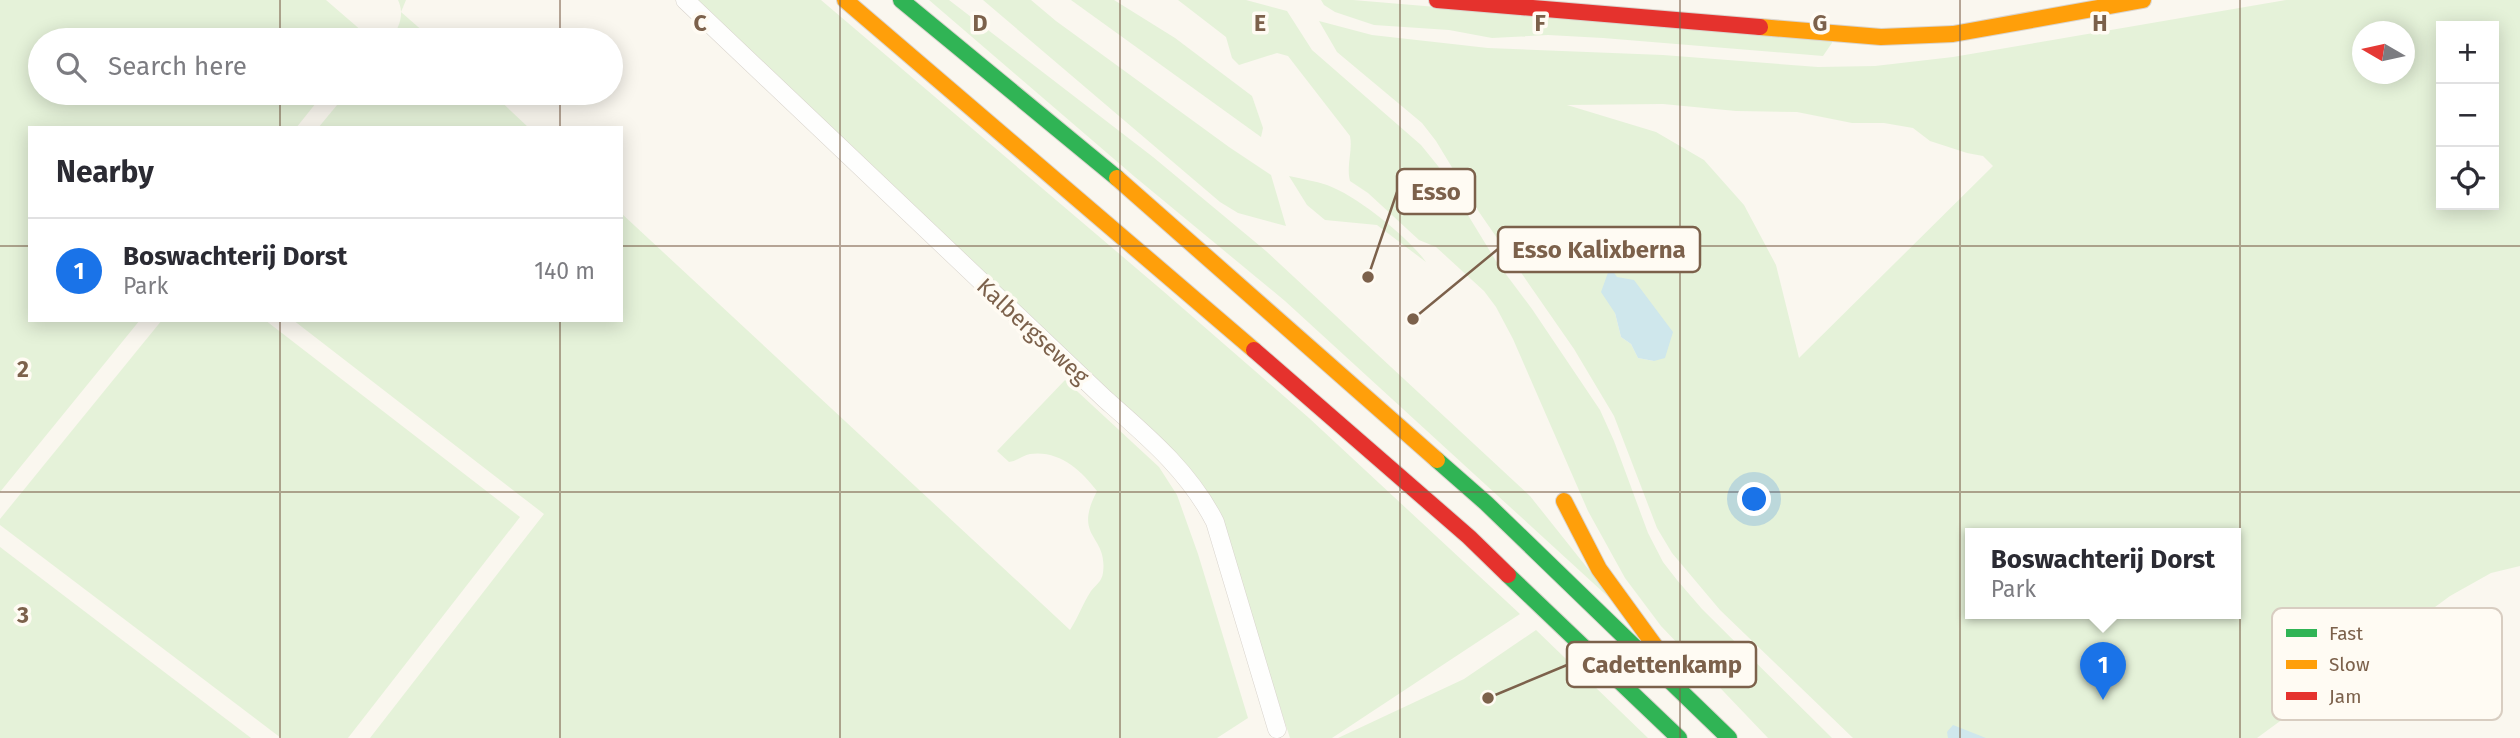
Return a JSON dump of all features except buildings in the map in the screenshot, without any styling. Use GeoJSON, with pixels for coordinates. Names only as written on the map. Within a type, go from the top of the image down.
{"type":"FeatureCollection","features":[{"type":"Feature","properties":{"kind":"main road"},"geometry":{"type":"LineString","coordinates":[[845,0],[1076,196],[1469,537],[1679,738]]}},
{"type":"Feature","properties":{"kind":"main road"},"geometry":{"type":"LineString","coordinates":[[901,0],[1103,165],[1486,503],[1728,738]]}},
{"type":"Feature","properties":{"kind":"main road"},"geometry":{"type":"LineString","coordinates":[[1437,0],[1881,37],[1953,34],[2143,0]]}},
{"type":"Feature","properties":{"kind":"main road"},"geometry":{"type":"LineString","coordinates":[[1564,501],[1599,569],[1702,711]]}},
{"type":"Feature","properties":{"kind":"street","name":"Kalbergseweg"},"geometry":{"type":"LineString","coordinates":[[685,0],[1085,381],[1166,453],[1204,500],[1214,522],[1277,729]]}},
{"type":"Feature","properties":{"kind":"green space"},"geometry":{"type":"Polygon","coordinates":[[[0,0],[326,0],[358,28],[28,28],[28,105],[314,105],[298,126],[28,126],[28,322],[138,322],[0,492],[0,0]]]}},
{"type":"Feature","properties":{"kind":"green space"},"geometry":{"type":"Polygon","coordinates":[[[398,0],[406,0],[401,12],[419,28],[397,28],[401,11],[398,0]]]}},
{"type":"Feature","properties":{"kind":"green space"},"geometry":{"type":"Polygon","coordinates":[[[694,0],[821,0],[1309,418],[1520,614],[1332,738],[1290,738],[1219,518],[694,0]]]}},
{"type":"Feature","properties":{"kind":"green space"},"geometry":{"type":"Polygon","coordinates":[[[929,0],[949,0],[1153,157],[1266,251],[1530,496],[1616,604],[1285,301],[1135,177],[929,0]]]}},
{"type":"Feature","properties":{"kind":"green space"},"geometry":{"type":"Polygon","coordinates":[[[983,0],[1031,0],[1056,21],[1271,175],[1286,226],[1238,213],[1220,202],[983,0]]]}},
{"type":"Feature","properties":{"kind":"green space"},"geometry":{"type":"Polygon","coordinates":[[[1071,0],[1114,0],[1175,38],[1252,96],[1263,128],[1261,137],[1071,0]]]}},
{"type":"Feature","properties":{"kind":"green space"},"geometry":{"type":"Polygon","coordinates":[[[1178,0],[1246,0],[1287,11],[1312,50],[1421,145],[1438,166],[1496,261],[1600,410],[1648,533],[1663,562],[1702,609],[1832,738],[1768,738],[1661,626],[1625,578],[1588,511],[1513,339],[1484,291],[1436,247],[1419,240],[1368,193],[1350,181],[1350,136],[1288,56],[1277,53],[1239,65],[1232,58],[1226,37],[1178,0]]]}},
{"type":"Feature","properties":{"kind":"green space"},"geometry":{"type":"Polygon","coordinates":[[[1321,0],[1353,0],[1834,40],[1823,56],[1548,35],[1492,38],[1449,30],[1374,25],[1335,12],[1321,0]]]}},
{"type":"Feature","properties":{"kind":"green space"},"geometry":{"type":"Polygon","coordinates":[[[2286,0],[2520,0],[2520,566],[2491,573],[2434,608],[2272,608],[2272,720],[2281,720],[2257,738],[1853,738],[1720,610],[1672,553],[1657,528],[1614,416],[1574,349],[1479,212],[1436,141],[1422,123],[1337,52],[1319,21],[1372,35],[1488,48],[1663,55],[1818,67],[1875,66],[1953,57],[2286,0]],[[1663,104],[1567,105],[1656,132],[1704,160],[1744,205],[1776,265],[1799,358],[1993,166],[1983,156],[1930,141],[1913,128],[1884,123],[1852,123],[1797,112],[1736,111],[1663,104]],[[1615,313],[1621,337],[1631,344],[1638,358],[1654,361],[1615,313]]]}},
{"type":"Feature","properties":{"kind":"green space"},"geometry":{"type":"Polygon","coordinates":[[[337,105],[505,105],[527,126],[320,126],[337,105]]]}},
{"type":"Feature","properties":{"kind":"green space"},"geometry":{"type":"Polygon","coordinates":[[[1289,176],[1327,185],[1352,198],[1394,229],[1426,262],[1377,225],[1325,220],[1307,205],[1289,176]]]}},
{"type":"Feature","properties":{"kind":"green space"},"geometry":{"type":"Polygon","coordinates":[[[623,215],[1070,630],[1103,573],[1101,550],[1089,528],[1088,519],[1097,491],[1084,476],[1060,458],[1030,454],[1009,462],[997,451],[1065,380],[1159,467],[1177,495],[1198,554],[1248,718],[1217,738],[370,738],[544,514],[296,322],[623,322],[623,215]]]}},
{"type":"Feature","properties":{"kind":"green space"},"geometry":{"type":"Polygon","coordinates":[[[160,322],[268,322],[520,517],[348,738],[281,738],[0,525],[0,519],[160,322]]]}},
{"type":"Feature","properties":{"kind":"green space"},"geometry":{"type":"Polygon","coordinates":[[[0,547],[251,738],[0,738],[0,547]]]}},
{"type":"Feature","properties":{"kind":"green space"},"geometry":{"type":"Polygon","coordinates":[[[1536,630],[1648,738],[1338,738],[1464,679],[1536,630]]]}},
{"type":"Feature","properties":{"kind":"water"},"geometry":{"type":"Polygon","coordinates":[[[1610,267],[1617,277],[1634,280],[1673,332],[1665,358],[1654,361],[1638,358],[1631,344],[1621,337],[1615,313],[1601,292],[1610,267]]]}},
{"type":"Feature","properties":{"kind":"water"},"geometry":{"type":"Polygon","coordinates":[[[1953,725],[1986,738],[1948,738],[1947,732],[1953,725]]]}},
{"type":"Feature","properties":{"kind":"traffic: fast"},"geometry":{"type":"LineString","coordinates":[[901,0],[1117,178]]}},
{"type":"Feature","properties":{"kind":"traffic: fast"},"geometry":{"type":"LineString","coordinates":[[1437,460],[1486,503],[1729,738]]}},
{"type":"Feature","properties":{"kind":"traffic: fast"},"geometry":{"type":"LineString","coordinates":[[1508,575],[1679,738]]}},
{"type":"Feature","properties":{"kind":"traffic: slow"},"geometry":{"type":"LineString","coordinates":[[845,0],[1254,350]]}},
{"type":"Feature","properties":{"kind":"traffic: slow"},"geometry":{"type":"LineString","coordinates":[[1760,27],[1881,37],[1953,34],[2143,0]]}},
{"type":"Feature","properties":{"kind":"traffic: slow"},"geometry":{"type":"LineString","coordinates":[[1117,178],[1437,460]]}},
{"type":"Feature","properties":{"kind":"traffic: slow"},"geometry":{"type":"LineString","coordinates":[[1564,501],[1599,569],[1655,646]]}},
{"type":"Feature","properties":{"kind":"traffic: jam"},"geometry":{"type":"LineString","coordinates":[[1437,0],[1760,27]]}},
{"type":"Feature","properties":{"kind":"traffic: jam"},"geometry":{"type":"LineString","coordinates":[[1254,350],[1469,537],[1508,575]]}},
{"type":"Feature","properties":{"kind":"place","name":"Esso"},"geometry":{"type":"Point","coordinates":[1368,277]}},
{"type":"Feature","properties":{"kind":"place","name":"Esso Kalixberna"},"geometry":{"type":"Point","coordinates":[1413,319]}},
{"type":"Feature","properties":{"kind":"place","name":"Cadettenkamp"},"geometry":{"type":"Point","coordinates":[1488,698]}},
{"type":"Feature","properties":{"kind":"place","name":"Boswachterij Dorst"},"geometry":{"type":"Point","coordinates":[2103,700]}}]}
